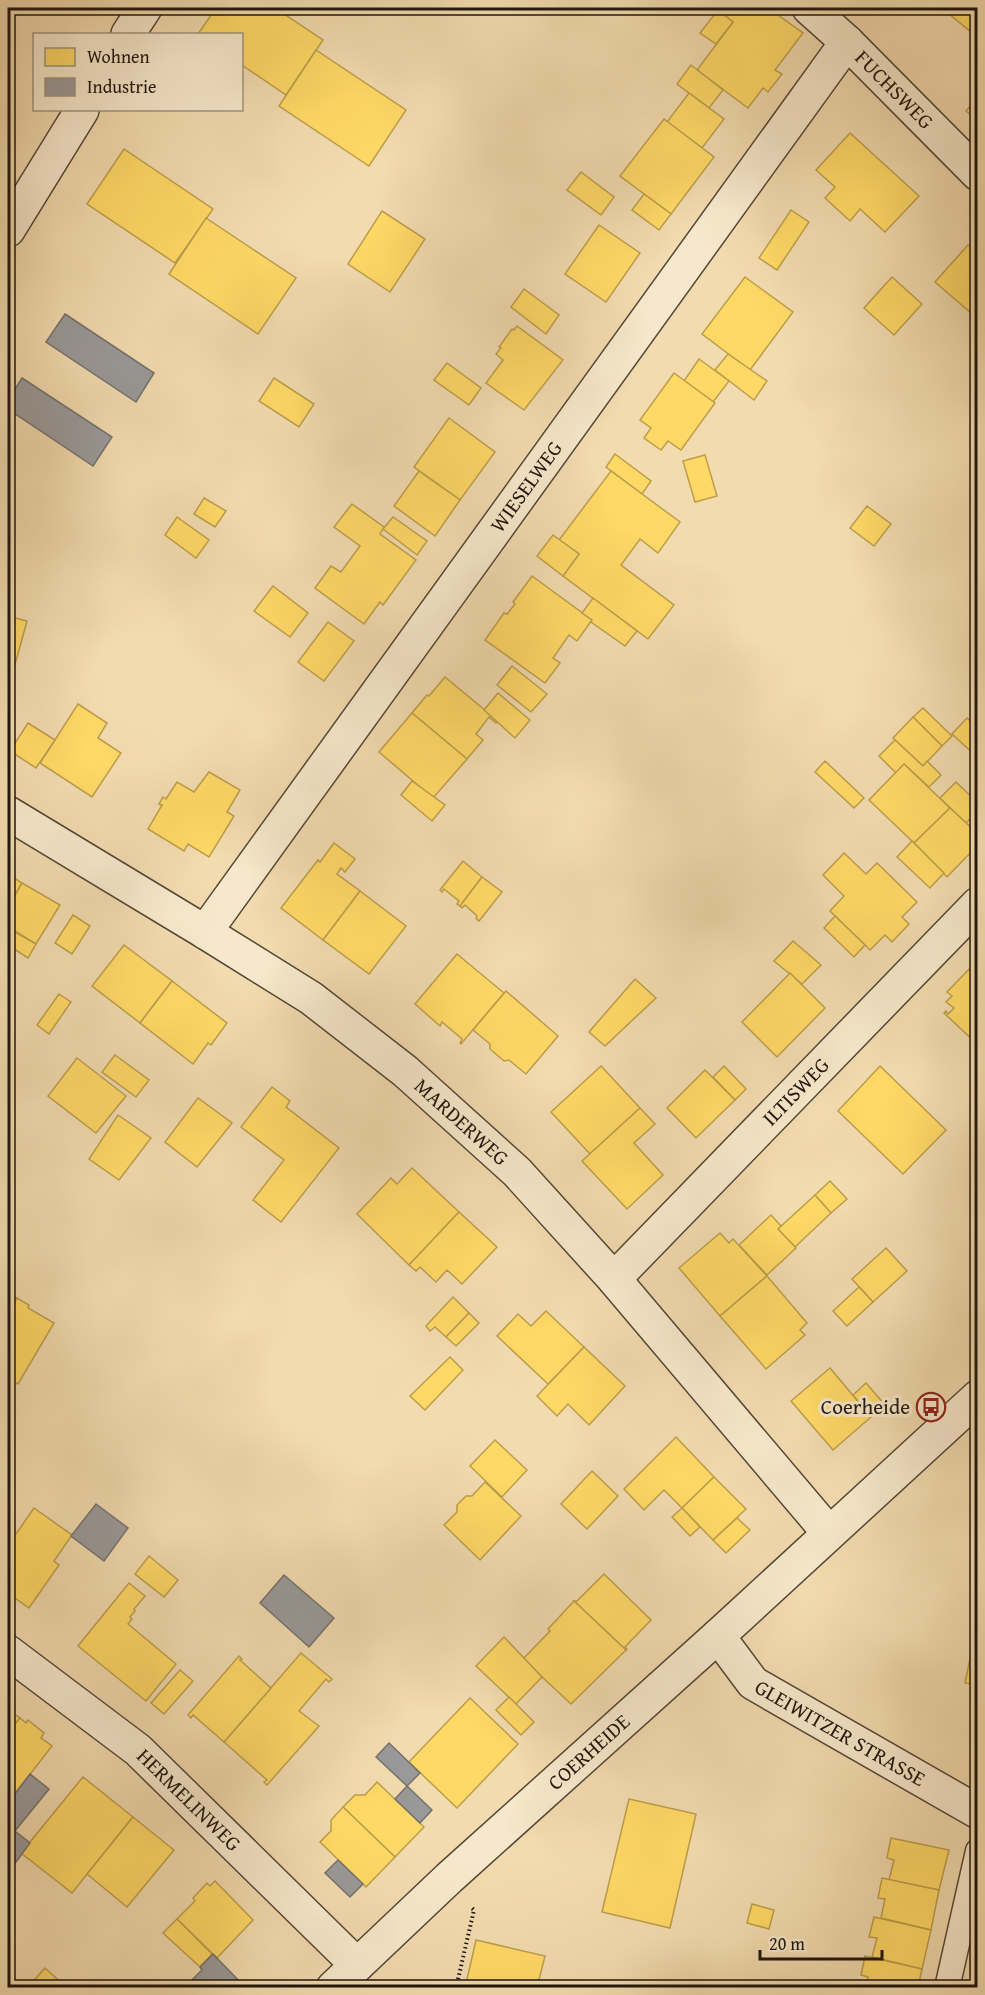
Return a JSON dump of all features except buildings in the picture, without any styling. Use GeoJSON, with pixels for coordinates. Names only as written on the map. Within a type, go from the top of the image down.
{"type":"FeatureCollection","features":[{"type":"Feature","properties":{"kind":"street"},"geometry":{"type":"LineString","coordinates":[[129,33],[145,8]]}},
{"type":"Feature","properties":{"kind":"street","name":"FUCHSWEG"},"geometry":{"type":"LineString","coordinates":[[809,8],[847,42],[978,174]]}},
{"type":"Feature","properties":{"kind":"street","name":"WIESELWEG"},"geometry":{"type":"LineString","coordinates":[[205,932],[847,42]]}},
{"type":"Feature","properties":{"kind":"street"},"geometry":{"type":"LineString","coordinates":[[8,230],[81,111]]}},
{"type":"Feature","properties":{"kind":"street","name":"MARDERWEG"},"geometry":{"type":"LineString","coordinates":[[8,813],[311,998],[405,1071],[517,1172],[614,1279],[829,1533]]}},
{"type":"Feature","properties":{"kind":"street","name":"ILTISWEG"},"geometry":{"type":"LineString","coordinates":[[614,1279],[978,904]]}},
{"type":"Feature","properties":{"kind":"street","name":"COERHEIDE"},"geometry":{"type":"LineString","coordinates":[[333,1988],[449,1878],[718,1636],[978,1397]]}},
{"type":"Feature","properties":{"kind":"street","name":"GLEIWITZER STRASSE"},"geometry":{"type":"LineString","coordinates":[[718,1636],[753,1683],[978,1812]]}},
{"type":"Feature","properties":{"kind":"street","name":"HERMELINWEG"},"geometry":{"type":"LineString","coordinates":[[8,1652],[138,1750],[357,1965]]}},
{"type":"Feature","properties":{"kind":"lane"},"geometry":{"type":"LineString","coordinates":[[947,1988],[978,1851]]}},
{"type":"Feature","properties":{"kind":"path"},"geometry":{"type":"LineString","coordinates":[[449,1878],[474,1910],[456,1988]]}},
{"type":"Feature","properties":{"kind":"place","name":"Coerheide"},"geometry":{"type":"Point","coordinates":[931,1407]}}]}
